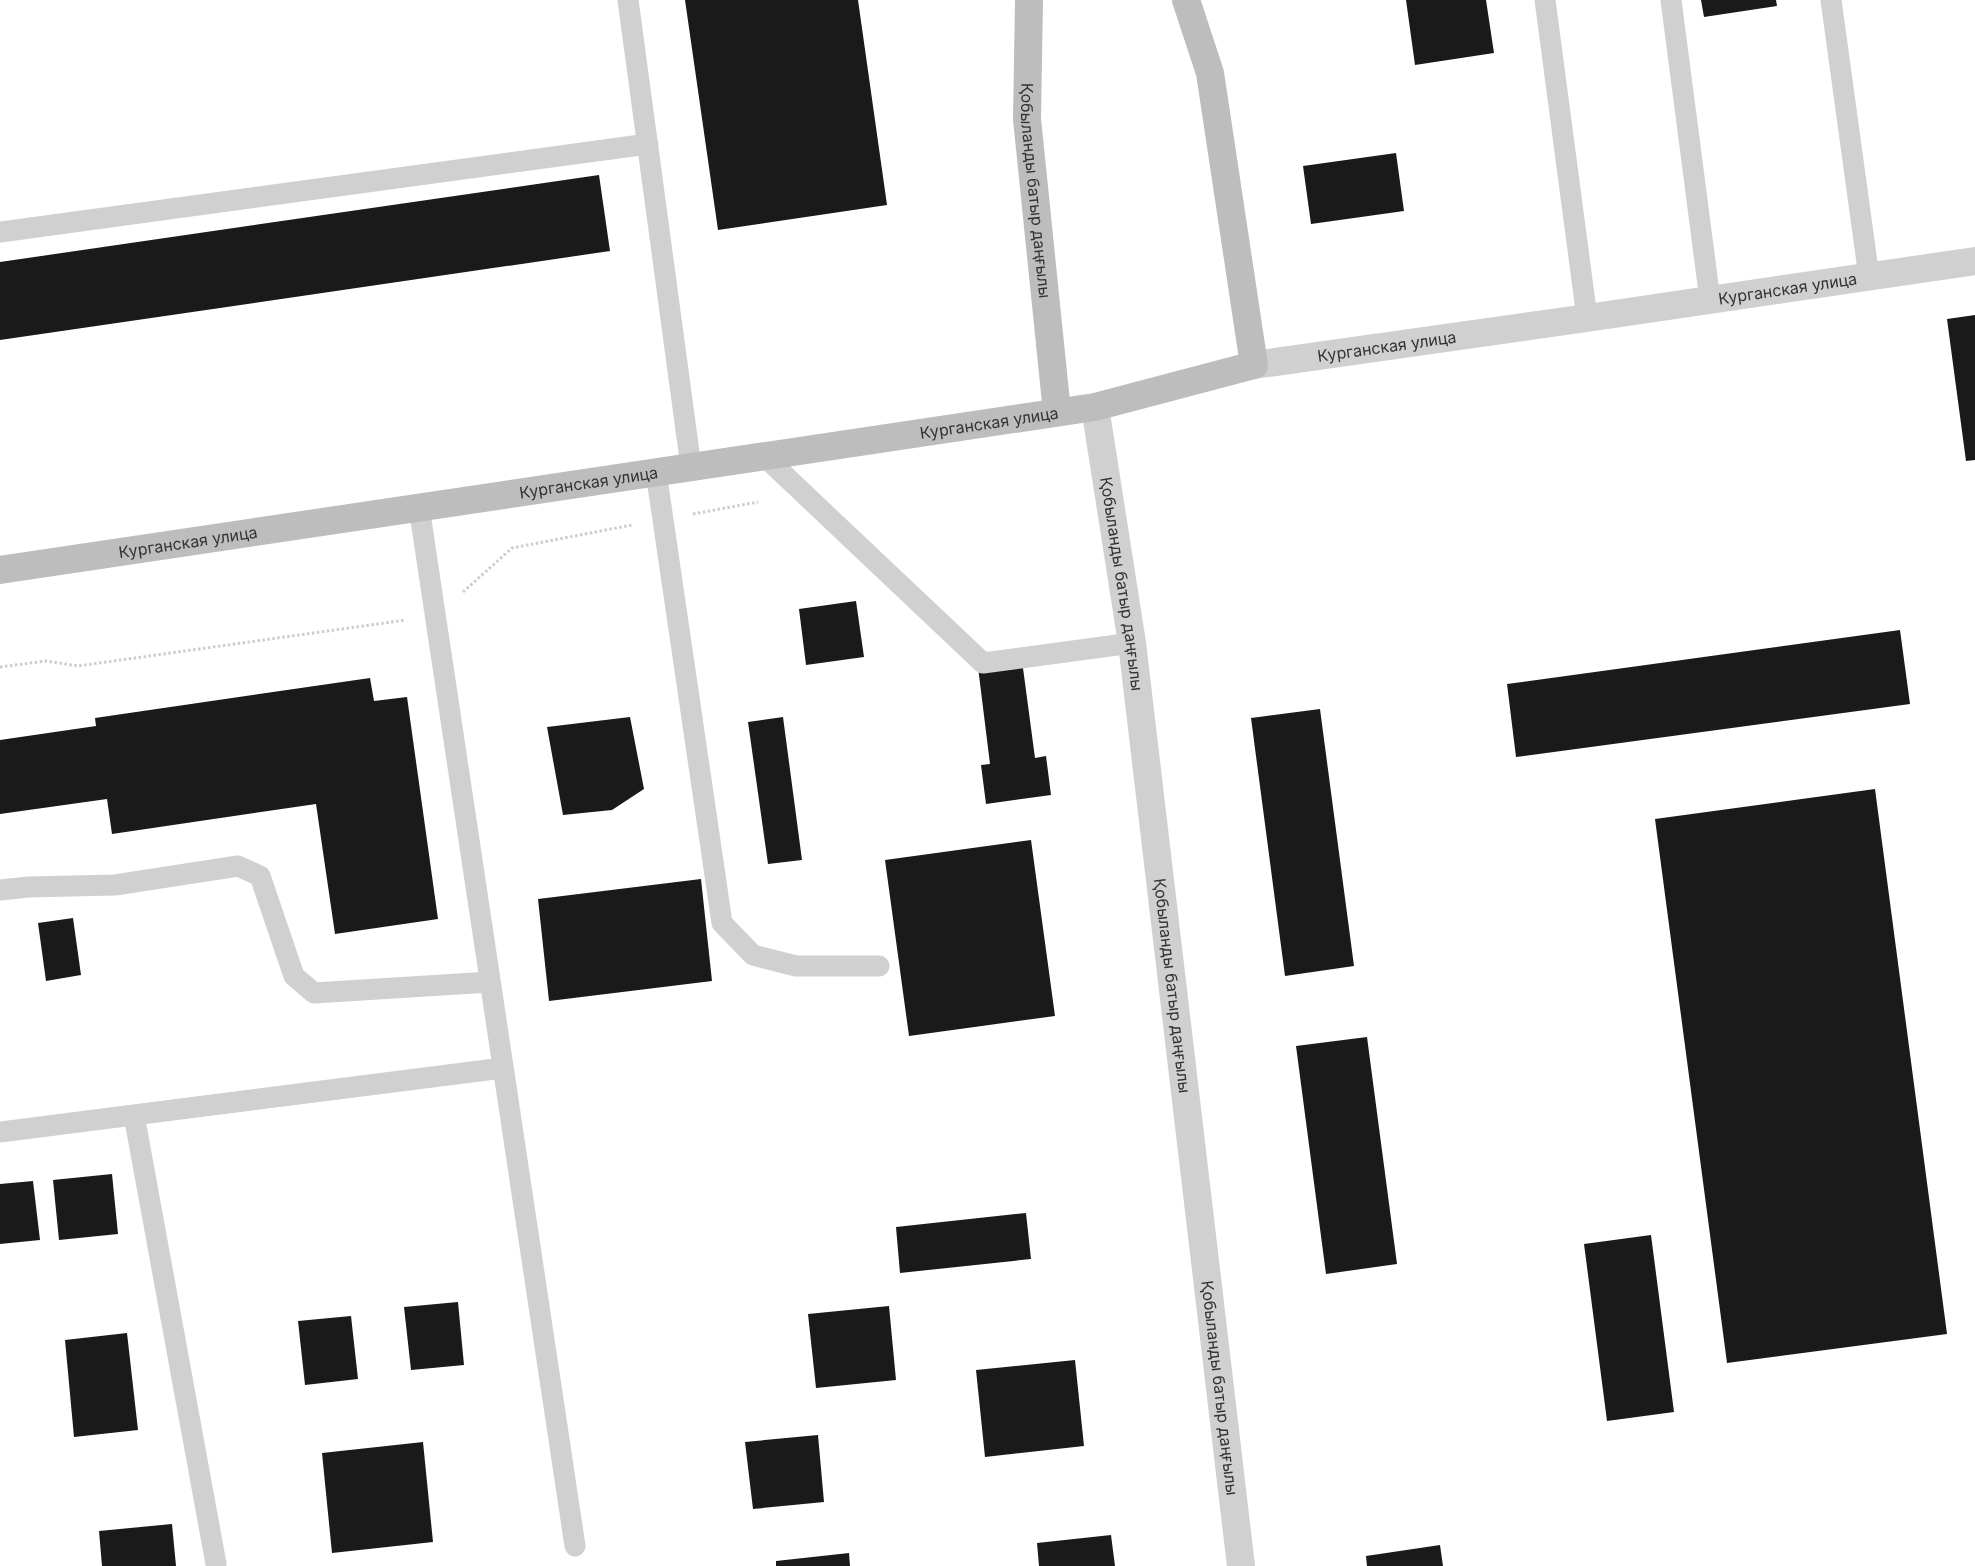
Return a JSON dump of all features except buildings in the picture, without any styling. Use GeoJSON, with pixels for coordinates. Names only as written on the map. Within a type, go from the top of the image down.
{"type":"FeatureCollection","features":[{"type":"Feature","properties":{"kind":"street","name":"Қобыланды батыр даңғылы"},"geometry":{"type":"LineString","coordinates":[[1028,0],[1027,119],[1057,412]]}},
{"type":"Feature","properties":{"kind":"street"},"geometry":{"type":"LineString","coordinates":[[1186,0],[1210,73],[1254,365]]}},
{"type":"Feature","properties":{"kind":"street","name":"Курганская улица"},"geometry":{"type":"LineString","coordinates":[[0,570],[1095,406],[1254,365],[1975,261]]}},
{"type":"Feature","properties":{"kind":"street","name":"Қобыланды батыр даңғылы"},"geometry":{"type":"LineString","coordinates":[[1095,406],[1132,643],[1241,1566]]}},
{"type":"Feature","properties":{"kind":"lane"},"geometry":{"type":"LineString","coordinates":[[628,0],[691,467]]}},
{"type":"Feature","properties":{"kind":"lane"},"geometry":{"type":"LineString","coordinates":[[1544,0],[1587,318]]}},
{"type":"Feature","properties":{"kind":"lane"},"geometry":{"type":"LineString","coordinates":[[1671,0],[1710,300]]}},
{"type":"Feature","properties":{"kind":"lane"},"geometry":{"type":"LineString","coordinates":[[1831,0],[1869,277]]}},
{"type":"Feature","properties":{"kind":"lane"},"geometry":{"type":"LineString","coordinates":[[0,232],[648,144]]}},
{"type":"Feature","properties":{"kind":"lane"},"geometry":{"type":"LineString","coordinates":[[764,456],[982,662],[1132,643]]}},
{"type":"Feature","properties":{"kind":"lane"},"geometry":{"type":"LineString","coordinates":[[656,472],[722,923],[753,955],[796,966],[879,966]]}},
{"type":"Feature","properties":{"kind":"lane"},"geometry":{"type":"LineString","coordinates":[[419,507],[575,1546]]}},
{"type":"Feature","properties":{"kind":"lane"},"geometry":{"type":"LineString","coordinates":[[0,890],[28,887],[116,885],[238,866],[260,876],[294,976],[314,993],[490,982]]}},
{"type":"Feature","properties":{"kind":"lane"},"geometry":{"type":"LineString","coordinates":[[0,1132],[503,1068]]}},
{"type":"Feature","properties":{"kind":"lane"},"geometry":{"type":"LineString","coordinates":[[134,1115],[216,1564]]}},
{"type":"Feature","properties":{"kind":"path"},"geometry":{"type":"LineString","coordinates":[[0,667],[46,661],[78,666],[435,616],[512,548],[758,502]]}}]}
